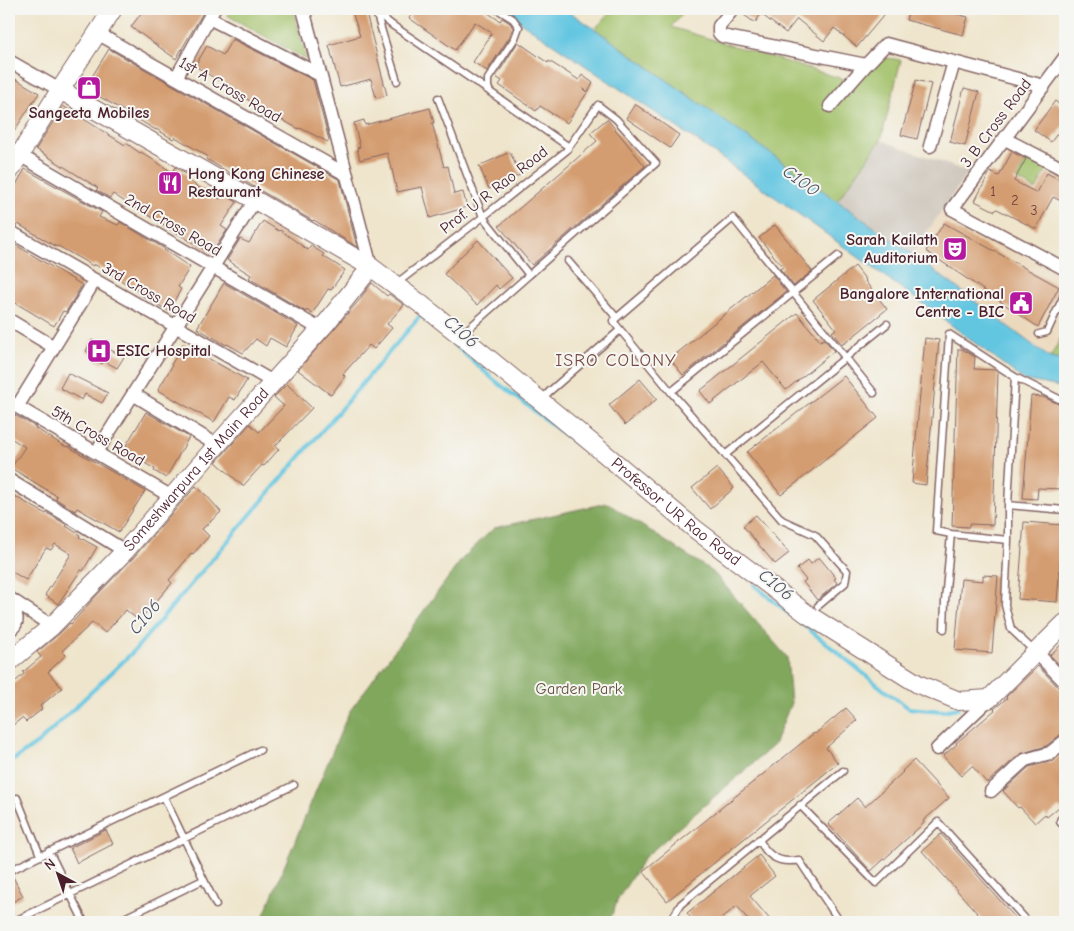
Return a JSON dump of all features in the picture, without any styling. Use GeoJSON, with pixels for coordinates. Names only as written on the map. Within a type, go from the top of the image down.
{"type":"FeatureCollection","features":[{"type":"Feature","properties":{"kind":"street"},"geometry":{"type":"LineString","coordinates":[[9,172],[14,152],[60,90],[113,9]]}},
{"type":"Feature","properties":{"kind":"street"},"geometry":{"type":"LineString","coordinates":[[303,9],[372,267]]}},
{"type":"Feature","properties":{"kind":"street"},"geometry":{"type":"LineString","coordinates":[[733,9],[719,26],[719,33],[722,36],[866,64]]}},
{"type":"Feature","properties":{"kind":"street"},"geometry":{"type":"LineString","coordinates":[[176,78],[212,14],[320,75]]}},
{"type":"Feature","properties":{"kind":"street","name":"1st A Cross Road"},"geometry":{"type":"LineString","coordinates":[[97,33],[347,175]]}},
{"type":"Feature","properties":{"kind":"street"},"geometry":{"type":"LineString","coordinates":[[830,106],[886,44],[1044,86]]}},
{"type":"Feature","properties":{"kind":"street","name":"3 B Cross Road"},"geometry":{"type":"LineString","coordinates":[[1065,57],[952,209],[1065,269]]}},
{"type":"Feature","properties":{"kind":"street"},"geometry":{"type":"LineString","coordinates":[[9,61],[60,90]]}},
{"type":"Feature","properties":{"kind":"street"},"geometry":{"type":"LineString","coordinates":[[930,146],[954,62]]}},
{"type":"Feature","properties":{"kind":"street","name":"Professor UR Rao Road"},"geometry":{"type":"LineString","coordinates":[[60,90],[372,267],[460,335],[695,529],[807,614],[918,684],[960,701],[989,699]]}},
{"type":"Feature","properties":{"kind":"street"},"geometry":{"type":"LineString","coordinates":[[1004,138],[1065,170]]}},
{"type":"Feature","properties":{"kind":"street","name":"2nd Cross Road"},"geometry":{"type":"LineString","coordinates":[[14,152],[320,329]]}},
{"type":"Feature","properties":{"kind":"street"},"geometry":{"type":"LineString","coordinates":[[96,453],[255,200]]}},
{"type":"Feature","properties":{"kind":"street","name":"3rd Cross Road"},"geometry":{"type":"LineString","coordinates":[[9,231],[273,382]]}},
{"type":"Feature","properties":{"kind":"street","name":"Someshwarpura 1st Main Road"},"geometry":{"type":"LineString","coordinates":[[9,662],[52,626],[125,551],[372,267]]}},
{"type":"Feature","properties":{"kind":"street"},"geometry":{"type":"LineString","coordinates":[[13,404],[54,347],[95,280]]}},
{"type":"Feature","properties":{"kind":"street"},"geometry":{"type":"LineString","coordinates":[[9,320],[54,347]]}},
{"type":"Feature","properties":{"kind":"street"},"geometry":{"type":"LineString","coordinates":[[132,394],[217,445]]}},
{"type":"Feature","properties":{"kind":"street","name":"5th Cross Road"},"geometry":{"type":"LineString","coordinates":[[13,404],[172,497]]}},
{"type":"Feature","properties":{"kind":"street"},"geometry":{"type":"LineString","coordinates":[[9,480],[125,551]]}},
{"type":"Feature","properties":{"kind":"street"},"geometry":{"type":"LineString","coordinates":[[9,598],[52,626]]}},
{"type":"Feature","properties":{"kind":"street"},"geometry":{"type":"LineString","coordinates":[[9,610],[16,615],[17,622],[9,631]]}},
{"type":"Feature","properties":{"kind":"street"},"geometry":{"type":"LineString","coordinates":[[936,748],[989,699],[1065,623]]}},
{"type":"Feature","properties":{"kind":"street"},"geometry":{"type":"LineString","coordinates":[[1036,652],[1065,682]]}},
{"type":"Feature","properties":{"kind":"street"},"geometry":{"type":"LineString","coordinates":[[991,791],[1025,760],[1050,753],[1065,741]]}},
{"type":"Feature","properties":{"kind":"lane"},"geometry":{"type":"LineString","coordinates":[[490,92],[488,79],[515,38],[520,27],[513,19],[497,9]]}},
{"type":"Feature","properties":{"kind":"lane"},"geometry":{"type":"LineString","coordinates":[[375,10],[392,25],[569,146]]}},
{"type":"Feature","properties":{"kind":"lane"},"geometry":{"type":"LineString","coordinates":[[375,10],[397,81]]}},
{"type":"Feature","properties":{"kind":"lane"},"geometry":{"type":"LineString","coordinates":[[438,98],[483,217],[529,275],[460,335]]}},
{"type":"Feature","properties":{"kind":"lane","name":"Prof. U R Rao Road"},"geometry":{"type":"LineString","coordinates":[[394,285],[566,152],[598,106],[616,119],[656,164],[529,275]]}},
{"type":"Feature","properties":{"kind":"lane"},"geometry":{"type":"LineString","coordinates":[[818,606],[845,583],[847,570],[815,536],[782,520],[671,392],[613,320],[733,218],[874,393]]}},
{"type":"Feature","properties":{"kind":"lane"},"geometry":{"type":"LineString","coordinates":[[671,392],[838,256]]}},
{"type":"Feature","properties":{"kind":"lane"},"geometry":{"type":"LineString","coordinates":[[568,261],[616,317]]}},
{"type":"Feature","properties":{"kind":"lane"},"geometry":{"type":"LineString","coordinates":[[1039,334],[1047,332],[1065,293]]}},
{"type":"Feature","properties":{"kind":"lane"},"geometry":{"type":"LineString","coordinates":[[726,455],[887,324]]}},
{"type":"Feature","properties":{"kind":"lane"},"geometry":{"type":"LineString","coordinates":[[541,401],[620,330]]}},
{"type":"Feature","properties":{"kind":"lane"},"geometry":{"type":"LineString","coordinates":[[1008,540],[936,531],[949,334],[1015,376],[1065,402]]}},
{"type":"Feature","properties":{"kind":"lane"},"geometry":{"type":"LineString","coordinates":[[1015,376],[1004,605],[1011,629],[1036,652]]}},
{"type":"Feature","properties":{"kind":"lane"},"geometry":{"type":"LineString","coordinates":[[1008,505],[1065,510]]}},
{"type":"Feature","properties":{"kind":"lane"},"geometry":{"type":"LineString","coordinates":[[944,629],[951,534]]}},
{"type":"Feature","properties":{"kind":"lane"},"geometry":{"type":"LineString","coordinates":[[9,871],[164,798],[260,750]]}},
{"type":"Feature","properties":{"kind":"lane"},"geometry":{"type":"LineString","coordinates":[[670,922],[681,904],[843,771]]}},
{"type":"Feature","properties":{"kind":"lane"},"geometry":{"type":"LineString","coordinates":[[13,922],[294,785]]}},
{"type":"Feature","properties":{"kind":"lane"},"geometry":{"type":"LineString","coordinates":[[17,798],[40,855]]}},
{"type":"Feature","properties":{"kind":"lane"},"geometry":{"type":"LineString","coordinates":[[164,798],[216,905]]}},
{"type":"Feature","properties":{"kind":"lane"},"geometry":{"type":"LineString","coordinates":[[800,806],[876,883],[938,822],[1028,922]]}},
{"type":"Feature","properties":{"kind":"lane"},"geometry":{"type":"LineString","coordinates":[[759,839],[766,852],[772,857],[786,862],[799,860],[840,922]]}},
{"type":"Feature","properties":{"kind":"lane"},"geometry":{"type":"LineString","coordinates":[[49,851],[84,922]]}},
{"type":"Feature","properties":{"kind":"lane"},"geometry":{"type":"LineString","coordinates":[[116,922],[203,880]]}},
{"type":"Feature","properties":{"kind":"shaded area"},"geometry":{"type":"Polygon","coordinates":[[[881,140],[968,172],[912,254],[837,201],[881,140]]]}},
{"type":"Feature","properties":{"kind":"shaded area","name":"Bangalore International Centre - BIC"},"geometry":{"type":"Polygon","coordinates":[[[940,212],[1065,276],[1065,330],[1050,358],[912,254],[940,212]]]}},
{"type":"Feature","properties":{"kind":"green space"},"geometry":{"type":"Polygon","coordinates":[[[231,9],[293,9],[307,60],[227,15],[231,9]]]}},
{"type":"Feature","properties":{"kind":"green space"},"geometry":{"type":"Polygon","coordinates":[[[613,9],[686,9],[671,27],[856,83],[881,57],[901,60],[881,140],[837,201],[595,29],[613,9]]]}},
{"type":"Feature","properties":{"kind":"green space"},"geometry":{"type":"Polygon","coordinates":[[[1029,156],[1048,167],[1036,190],[1016,179],[1029,156]]]}},
{"type":"Feature","properties":{"kind":"green space"},"geometry":{"type":"Polygon","coordinates":[[[1065,330],[1065,361],[1050,358],[1065,330]]]}},
{"type":"Feature","properties":{"kind":"green space","name":"Garden Park"},"geometry":{"type":"Polygon","coordinates":[[[607,503],[713,572],[787,657],[791,703],[774,745],[644,858],[618,899],[609,922],[261,922],[349,712],[462,559],[494,528],[607,503]]]}},
{"type":"Feature","properties":{"kind":"water","name":"C100"},"geometry":{"type":"Polygon","coordinates":[[[501,9],[565,9],[595,29],[912,254],[1050,358],[1065,361],[1065,388],[1024,380],[926,306],[696,140],[501,9]]]}},
{"type":"Feature","properties":{"kind":"building"},"geometry":{"type":"Polygon","coordinates":[[[144,9],[205,9],[176,59],[131,27],[144,9]]]}},
{"type":"Feature","properties":{"kind":"building"},"geometry":{"type":"Polygon","coordinates":[[[351,9],[365,9],[387,95],[376,98],[371,79],[340,87],[329,45],[360,36],[351,9]]]}},
{"type":"Feature","properties":{"kind":"building"},"geometry":{"type":"Polygon","coordinates":[[[416,9],[482,9],[500,21],[502,18],[510,23],[513,28],[510,36],[487,71],[473,62],[492,33],[475,22],[455,50],[409,18],[416,9]]]}},
{"type":"Feature","properties":{"kind":"building"},"geometry":{"type":"Polygon","coordinates":[[[741,9],[889,9],[857,47],[834,28],[824,41],[797,19],[786,33],[761,14],[755,23],[740,12],[741,9]]]}},
{"type":"Feature","properties":{"kind":"building"},"geometry":{"type":"Polygon","coordinates":[[[909,9],[937,9],[968,17],[963,35],[906,20],[909,9]]]}},
{"type":"Feature","properties":{"kind":"building"},"geometry":{"type":"Polygon","coordinates":[[[232,39],[313,80],[328,142],[284,121],[195,66],[207,46],[223,55],[232,39]]]}},
{"type":"Feature","properties":{"kind":"building"},"geometry":{"type":"Polygon","coordinates":[[[518,42],[548,63],[549,61],[579,80],[582,75],[593,83],[588,92],[582,88],[587,93],[567,123],[540,106],[536,111],[499,85],[502,81],[496,77],[518,42]]]}},
{"type":"Feature","properties":{"kind":"building"},"geometry":{"type":"Polygon","coordinates":[[[109,49],[340,180],[357,247],[314,220],[206,159],[207,156],[175,137],[173,139],[156,130],[85,88],[109,49]]]}},
{"type":"Feature","properties":{"kind":"building"},"geometry":{"type":"Polygon","coordinates":[[[9,75],[39,93],[9,139],[9,75]]]}},
{"type":"Feature","properties":{"kind":"building"},"geometry":{"type":"Polygon","coordinates":[[[916,80],[931,84],[917,139],[901,135],[916,80]]]}},
{"type":"Feature","properties":{"kind":"building"},"geometry":{"type":"Polygon","coordinates":[[[964,88],[979,92],[965,146],[950,142],[964,88]]]}},
{"type":"Feature","properties":{"kind":"building"},"geometry":{"type":"Polygon","coordinates":[[[1055,101],[1065,109],[1065,123],[1051,142],[1034,130],[1055,101]]]}},
{"type":"Feature","properties":{"kind":"building"},"geometry":{"type":"Polygon","coordinates":[[[635,104],[679,135],[670,148],[626,118],[635,104]]]}},
{"type":"Feature","properties":{"kind":"building"},"geometry":{"type":"Polygon","coordinates":[[[63,106],[172,172],[175,167],[189,176],[186,179],[203,190],[220,199],[223,194],[237,202],[221,226],[227,230],[211,254],[113,194],[110,198],[96,190],[98,188],[36,149],[63,106]]]}},
{"type":"Feature","properties":{"kind":"building"},"geometry":{"type":"Polygon","coordinates":[[[430,108],[434,123],[432,123],[444,167],[448,166],[454,194],[463,192],[467,207],[430,218],[422,187],[397,192],[387,153],[360,160],[357,148],[360,147],[354,123],[364,120],[365,125],[430,108]]]}},
{"type":"Feature","properties":{"kind":"building"},"geometry":{"type":"Polygon","coordinates":[[[607,119],[645,166],[532,265],[499,226],[597,141],[590,133],[607,119]]]}},
{"type":"Feature","properties":{"kind":"building"},"geometry":{"type":"Polygon","coordinates":[[[510,152],[520,175],[489,189],[479,166],[510,152]]]}},
{"type":"Feature","properties":{"kind":"building"},"geometry":{"type":"Polygon","coordinates":[[[1012,152],[1026,159],[1014,181],[1037,193],[1047,173],[1058,179],[1059,176],[1065,178],[1065,203],[1053,197],[1036,229],[997,209],[995,211],[975,201],[990,172],[999,176],[1012,152]]]}},
{"type":"Feature","properties":{"kind":"building"},"geometry":{"type":"Polygon","coordinates":[[[25,169],[102,212],[99,217],[118,225],[120,222],[165,249],[190,267],[178,287],[181,289],[169,311],[139,294],[140,292],[94,264],[93,266],[18,224],[17,226],[9,223],[9,197],[25,169]]]}},
{"type":"Feature","properties":{"kind":"building"},"geometry":{"type":"Polygon","coordinates":[[[263,221],[280,230],[308,250],[311,246],[345,270],[331,290],[328,289],[312,314],[249,278],[251,275],[227,260],[240,239],[249,243],[263,221]]]}},
{"type":"Feature","properties":{"kind":"building"},"geometry":{"type":"Polygon","coordinates":[[[944,223],[1059,287],[1038,327],[926,251],[944,223]]]}},
{"type":"Feature","properties":{"kind":"building"},"geometry":{"type":"Polygon","coordinates":[[[775,225],[812,271],[794,286],[780,269],[783,267],[759,238],[775,225]]]}},
{"type":"Feature","properties":{"kind":"building"},"geometry":{"type":"Polygon","coordinates":[[[478,240],[512,278],[499,289],[496,285],[477,305],[444,274],[478,240]]]}},
{"type":"Feature","properties":{"kind":"building"},"geometry":{"type":"Polygon","coordinates":[[[9,241],[82,285],[66,312],[63,311],[54,326],[9,299],[9,241]]]}},
{"type":"Feature","properties":{"kind":"building"},"geometry":{"type":"Polygon","coordinates":[[[855,266],[887,309],[842,345],[832,332],[836,329],[813,300],[855,266]]]}},
{"type":"Feature","properties":{"kind":"building"},"geometry":{"type":"Polygon","coordinates":[[[773,275],[786,292],[683,375],[670,359],[773,275]]]}},
{"type":"Feature","properties":{"kind":"building"},"geometry":{"type":"Polygon","coordinates":[[[224,283],[298,326],[286,347],[270,338],[266,346],[256,339],[243,353],[197,328],[224,283]]]}},
{"type":"Feature","properties":{"kind":"building"},"geometry":{"type":"Polygon","coordinates":[[[372,283],[387,296],[389,294],[404,305],[387,324],[392,328],[374,349],[369,345],[343,374],[345,376],[331,395],[298,370],[372,283]]]}},
{"type":"Feature","properties":{"kind":"building"},"geometry":{"type":"Polygon","coordinates":[[[797,313],[820,341],[824,339],[834,351],[786,390],[763,362],[710,404],[700,391],[797,313]]]}},
{"type":"Feature","properties":{"kind":"building"},"geometry":{"type":"Polygon","coordinates":[[[925,338],[939,340],[926,485],[912,483],[925,338]]]}},
{"type":"Feature","properties":{"kind":"building"},"geometry":{"type":"Polygon","coordinates":[[[92,340],[124,357],[117,368],[104,361],[102,364],[94,359],[95,356],[86,351],[92,340]]]}},
{"type":"Feature","properties":{"kind":"building"},"geometry":{"type":"Polygon","coordinates":[[[183,344],[247,380],[235,400],[229,397],[214,422],[158,390],[183,344]]]}},
{"type":"Feature","properties":{"kind":"building"},"geometry":{"type":"Polygon","coordinates":[[[958,349],[962,349],[975,357],[974,369],[995,370],[998,372],[993,525],[969,524],[969,527],[952,526],[958,349]]]}},
{"type":"Feature","properties":{"kind":"building"},"geometry":{"type":"Polygon","coordinates":[[[68,373],[108,393],[102,403],[85,394],[82,400],[60,388],[68,373]]]}},
{"type":"Feature","properties":{"kind":"building"},"geometry":{"type":"Polygon","coordinates":[[[844,376],[878,418],[781,495],[747,452],[844,376]]]}},
{"type":"Feature","properties":{"kind":"building"},"geometry":{"type":"Polygon","coordinates":[[[640,379],[657,399],[625,425],[609,405],[640,379]]]}},
{"type":"Feature","properties":{"kind":"building"},"geometry":{"type":"Polygon","coordinates":[[[287,384],[312,408],[275,446],[279,449],[243,486],[216,462],[250,424],[259,432],[284,406],[274,397],[287,384]]]}},
{"type":"Feature","properties":{"kind":"building"},"geometry":{"type":"Polygon","coordinates":[[[1031,396],[1043,397],[1065,407],[1065,451],[1062,489],[1038,488],[1037,499],[1023,498],[1031,396]]]}},
{"type":"Feature","properties":{"kind":"building"},"geometry":{"type":"Polygon","coordinates":[[[9,412],[66,447],[145,491],[119,532],[77,508],[75,511],[56,499],[57,496],[11,468],[25,447],[9,437],[9,412]]]}},
{"type":"Feature","properties":{"kind":"building"},"geometry":{"type":"Polygon","coordinates":[[[146,412],[189,437],[166,478],[154,471],[155,469],[122,452],[146,412]]]}},
{"type":"Feature","properties":{"kind":"building"},"geometry":{"type":"Polygon","coordinates":[[[717,468],[734,488],[710,509],[692,488],[717,468]]]}},
{"type":"Feature","properties":{"kind":"building"},"geometry":{"type":"Polygon","coordinates":[[[196,486],[221,512],[202,529],[209,536],[169,580],[172,583],[139,621],[126,610],[105,633],[93,622],[62,651],[66,655],[48,672],[62,688],[40,706],[42,709],[26,722],[22,718],[9,728],[9,687],[41,657],[37,652],[71,624],[133,558],[196,486]]]}},
{"type":"Feature","properties":{"kind":"building"},"geometry":{"type":"Polygon","coordinates":[[[9,493],[67,525],[80,535],[79,537],[97,547],[83,571],[81,570],[58,604],[45,595],[71,554],[55,544],[51,550],[46,548],[26,580],[9,570],[9,493]]]}},
{"type":"Feature","properties":{"kind":"building"},"geometry":{"type":"Polygon","coordinates":[[[756,515],[789,553],[775,564],[743,526],[756,515]]]}},
{"type":"Feature","properties":{"kind":"building"},"geometry":{"type":"Polygon","coordinates":[[[1024,522],[1063,525],[1057,602],[1018,599],[1024,522]]]}},
{"type":"Feature","properties":{"kind":"building"},"geometry":{"type":"Polygon","coordinates":[[[819,557],[836,578],[834,579],[837,583],[817,600],[803,582],[806,580],[797,569],[808,560],[811,564],[819,557]]]}},
{"type":"Feature","properties":{"kind":"building"},"geometry":{"type":"Polygon","coordinates":[[[983,575],[998,576],[992,653],[955,650],[961,579],[983,581],[983,575]]]}},
{"type":"Feature","properties":{"kind":"building"},"geometry":{"type":"Polygon","coordinates":[[[1065,641],[1065,671],[1050,655],[1065,641]]]}},
{"type":"Feature","properties":{"kind":"building"},"geometry":{"type":"Polygon","coordinates":[[[1038,666],[1059,688],[1065,690],[1065,733],[1046,746],[1020,754],[987,783],[972,766],[961,776],[943,756],[995,710],[1038,666]]]}},
{"type":"Feature","properties":{"kind":"building"},"geometry":{"type":"Polygon","coordinates":[[[846,708],[857,720],[826,748],[838,763],[667,901],[643,871],[846,708]]]}},
{"type":"Feature","properties":{"kind":"building"},"geometry":{"type":"Polygon","coordinates":[[[1065,751],[1065,811],[1059,807],[1047,817],[1045,814],[1035,823],[1003,791],[1029,767],[1053,761],[1065,751]]]}},
{"type":"Feature","properties":{"kind":"building"},"geometry":{"type":"Polygon","coordinates":[[[914,760],[949,798],[871,871],[828,824],[857,798],[865,807],[914,760]]]}},
{"type":"Feature","properties":{"kind":"building"},"geometry":{"type":"Polygon","coordinates":[[[106,830],[113,844],[77,863],[70,848],[106,830]]]}},
{"type":"Feature","properties":{"kind":"building"},"geometry":{"type":"Polygon","coordinates":[[[941,834],[1019,922],[985,922],[922,851],[941,834]]]}},
{"type":"Feature","properties":{"kind":"building"},"geometry":{"type":"Polygon","coordinates":[[[759,855],[775,876],[750,896],[772,922],[750,922],[737,906],[717,922],[694,922],[687,913],[759,855]]]}},
{"type":"Feature","properties":{"kind":"building"},"geometry":{"type":"Polygon","coordinates":[[[12,875],[23,896],[9,904],[9,876],[12,875]]]}},
{"type":"Feature","properties":{"kind":"waterway","name":"C106"},"geometry":{"type":"LineString","coordinates":[[9,763],[39,742],[134,651],[421,315],[493,379],[598,460]]}},
{"type":"Feature","properties":{"kind":"waterway","name":"C106"},"geometry":{"type":"LineString","coordinates":[[754,585],[909,708],[942,711],[958,708]]}},
{"type":"Feature","properties":{"kind":"place","name":"Sangeeta Mobiles"},"geometry":{"type":"Point","coordinates":[89,88]}},
{"type":"Feature","properties":{"kind":"place","name":"Hong Kong Chinese Restaurant"},"geometry":{"type":"Point","coordinates":[170,183]}},
{"type":"Feature","properties":{"kind":"place","name":"Sarah Kailath Auditorium"},"geometry":{"type":"Point","coordinates":[955,249]}},
{"type":"Feature","properties":{"kind":"place","name":"Bangalore International Centre - BIC"},"geometry":{"type":"Point","coordinates":[1021,303]}},
{"type":"Feature","properties":{"kind":"place","name":"ESIC Hospital"},"geometry":{"type":"Point","coordinates":[99,351]}},
{"type":"Feature","properties":{"kind":"district","name":"ISRO COLONY"},"geometry":{"type":"Point","coordinates":[616,360]}}]}
